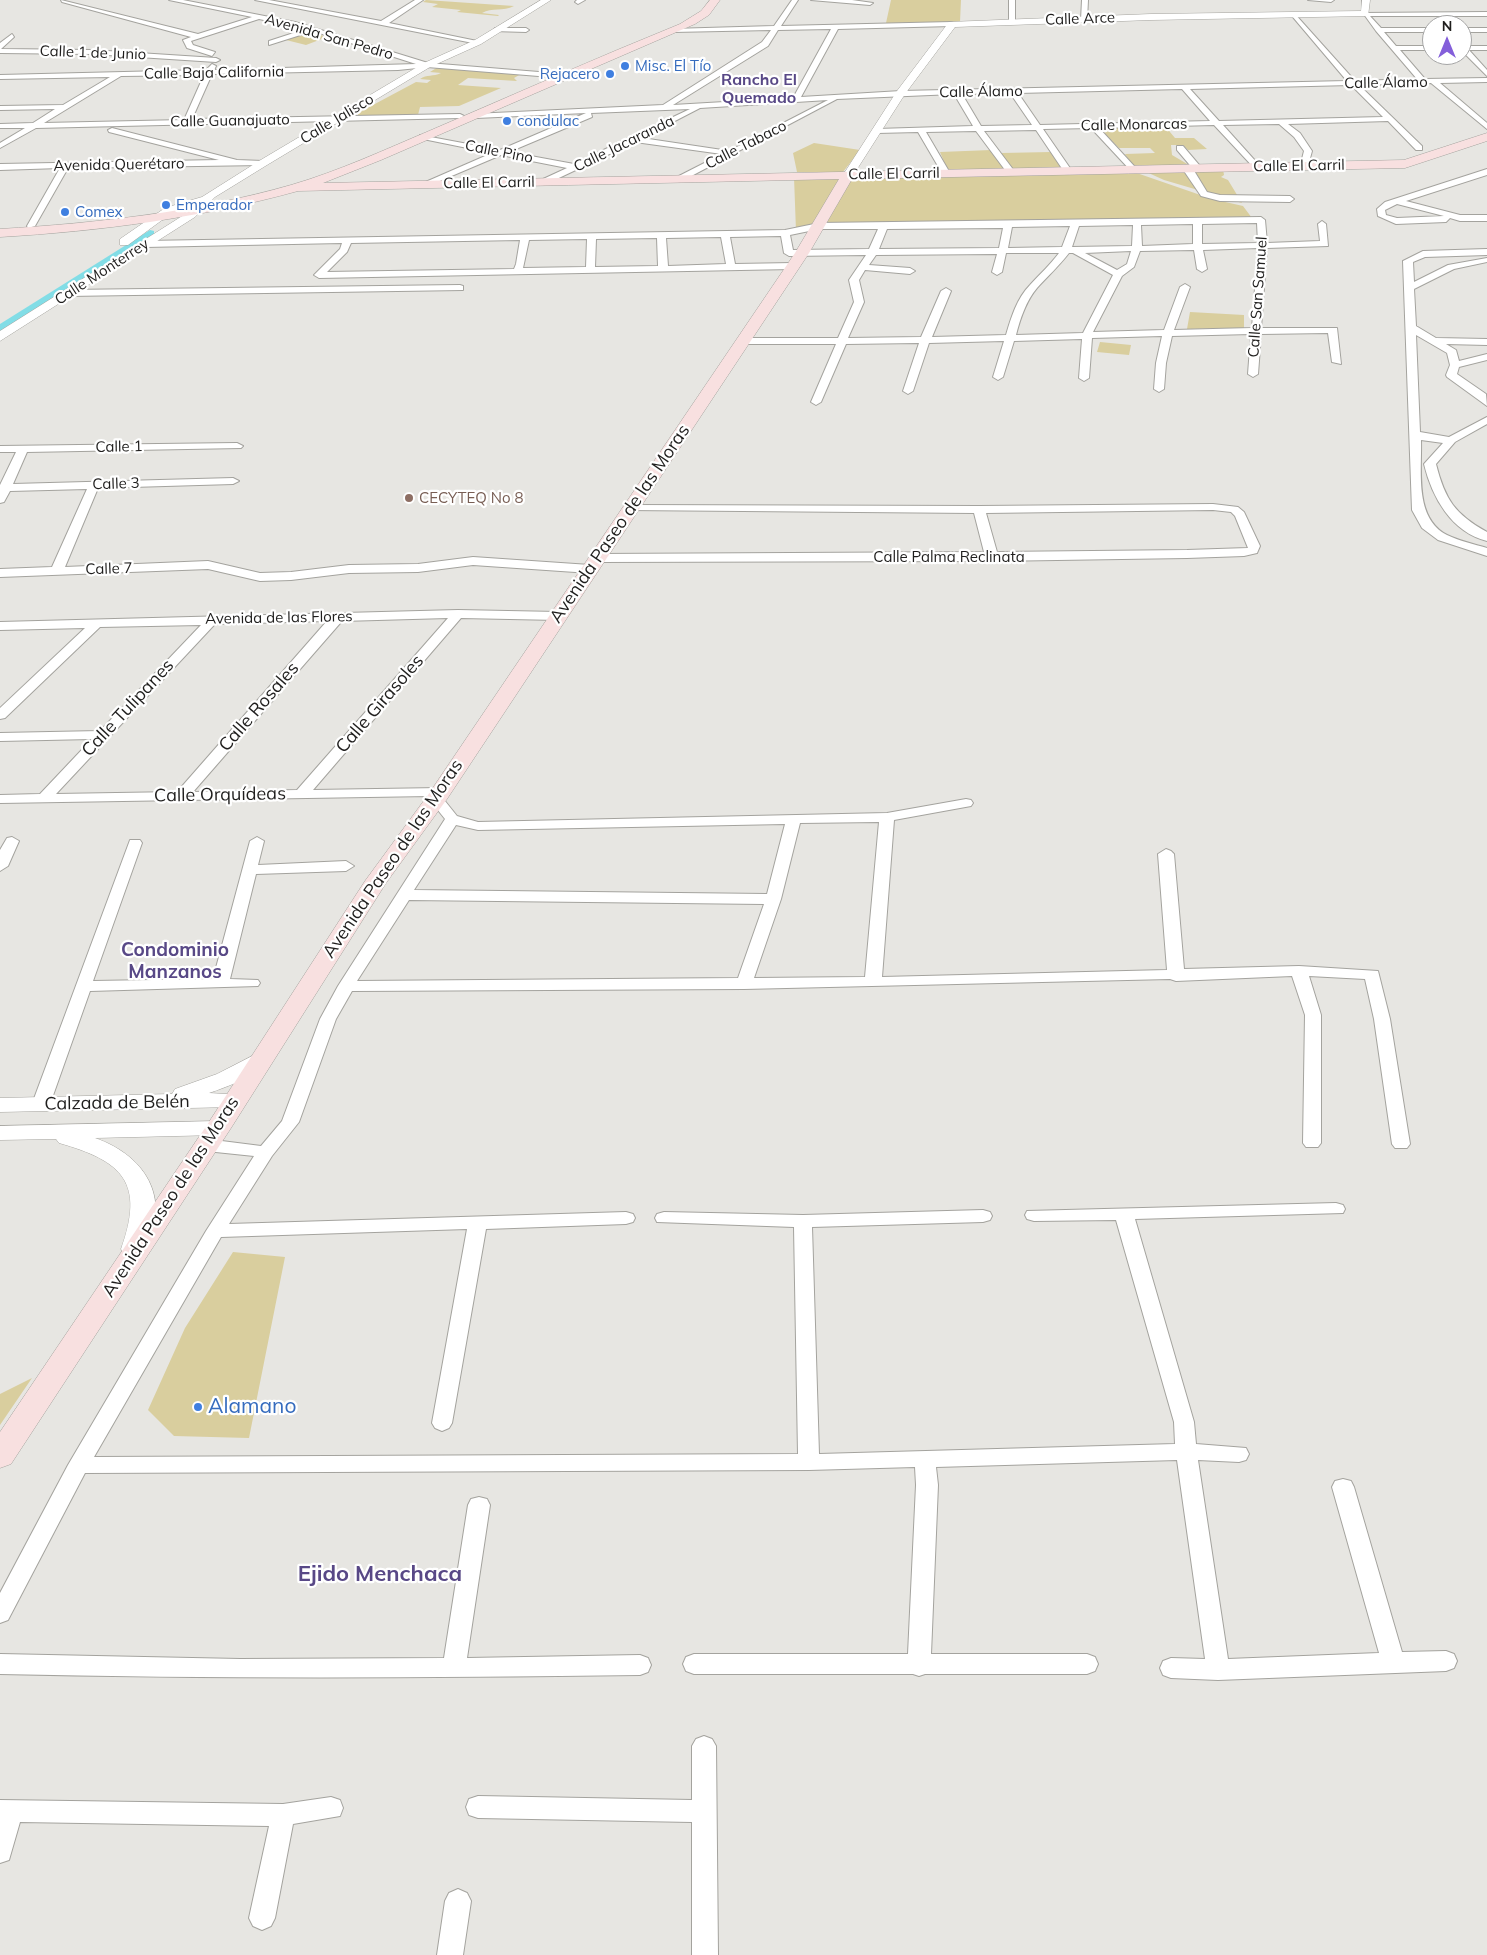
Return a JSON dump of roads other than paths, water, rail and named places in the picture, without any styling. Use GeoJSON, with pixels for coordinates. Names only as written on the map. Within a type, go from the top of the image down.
{"type":"FeatureCollection","features":[{"type":"Feature","properties":{"kind":"main road"},"geometry":{"type":"LineString","coordinates":[[203,203],[297,187],[423,138],[701,18],[710,10],[715,0]]}},
{"type":"Feature","properties":{"kind":"main road"},"geometry":{"type":"LineString","coordinates":[[0,233],[79,228],[130,221],[154,220],[203,203],[270,189],[350,162],[460,116],[675,21],[692,10],[695,5]]}},
{"type":"Feature","properties":{"kind":"main road","name":"Calle El Carril"},"geometry":{"type":"LineString","coordinates":[[297,187],[1405,164],[1487,137]]}},
{"type":"Feature","properties":{"kind":"main road","name":"Avenida Paseo de las Moras"},"geometry":{"type":"LineString","coordinates":[[0,1456],[264,1057],[376,881],[438,795],[594,564],[797,260],[848,176]]}},
{"type":"Feature","properties":{"kind":"main road"},"geometry":{"type":"LineString","coordinates":[[229,184],[233,189],[270,189]]}},
{"type":"Feature","properties":{"kind":"main road"},"geometry":{"type":"LineString","coordinates":[[0,227],[106,219],[154,220]]}},
{"type":"Feature","properties":{"kind":"street"},"geometry":{"type":"LineString","coordinates":[[65,0],[197,36]]}},
{"type":"Feature","properties":{"kind":"street","name":"Avenida San Pedro"},"geometry":{"type":"LineString","coordinates":[[172,0],[313,29],[427,65]]}},
{"type":"Feature","properties":{"kind":"street"},"geometry":{"type":"LineString","coordinates":[[202,6],[216,0]]}},
{"type":"Feature","properties":{"kind":"street"},"geometry":{"type":"LineString","coordinates":[[258,0],[470,43]]}},
{"type":"Feature","properties":{"kind":"street"},"geometry":{"type":"LineString","coordinates":[[187,122],[208,73],[216,60],[213,54],[186,42],[197,36],[259,17],[295,0]]}},
{"type":"Feature","properties":{"kind":"street","name":"Calle Jalisco"},"geometry":{"type":"LineString","coordinates":[[470,43],[534,0]]}},
{"type":"Feature","properties":{"kind":"street","name":"Calle Jalisco"},"geometry":{"type":"LineString","coordinates":[[154,220],[203,203],[263,163],[427,65],[496,30],[547,0]]}},
{"type":"Feature","properties":{"kind":"street"},"geometry":{"type":"LineString","coordinates":[[664,107],[765,44],[795,0]]}},
{"type":"Feature","properties":{"kind":"street"},"geometry":{"type":"LineString","coordinates":[[814,0],[870,1],[868,10]]}},
{"type":"Feature","properties":{"kind":"street"},"geometry":{"type":"LineString","coordinates":[[1012,0],[1012,22]]}},
{"type":"Feature","properties":{"kind":"street"},"geometry":{"type":"LineString","coordinates":[[1084,20],[1085,0]]}},
{"type":"Feature","properties":{"kind":"street"},"geometry":{"type":"LineString","coordinates":[[1311,0],[1331,0]]}},
{"type":"Feature","properties":{"kind":"street"},"geometry":{"type":"LineString","coordinates":[[1366,0],[1365,14],[1423,82]]}},
{"type":"Feature","properties":{"kind":"street"},"geometry":{"type":"LineString","coordinates":[[406,2],[417,2]]}},
{"type":"Feature","properties":{"kind":"street"},"geometry":{"type":"LineString","coordinates":[[382,24],[417,2]]}},
{"type":"Feature","properties":{"kind":"street","name":"Calle Arce"},"geometry":{"type":"LineString","coordinates":[[673,30],[836,26],[864,22],[952,24],[1294,15],[1487,14]]}},
{"type":"Feature","properties":{"kind":"street"},"geometry":{"type":"LineString","coordinates":[[1294,15],[1353,84],[1391,118],[1419,148]]}},
{"type":"Feature","properties":{"kind":"street"},"geometry":{"type":"LineString","coordinates":[[848,176],[901,93],[952,24]]}},
{"type":"Feature","properties":{"kind":"street"},"geometry":{"type":"LineString","coordinates":[[796,99],[836,26]]}},
{"type":"Feature","properties":{"kind":"street"},"geometry":{"type":"LineString","coordinates":[[272,43],[313,29]]}},
{"type":"Feature","properties":{"kind":"street"},"geometry":{"type":"LineString","coordinates":[[496,30],[526,30]]}},
{"type":"Feature","properties":{"kind":"street"},"geometry":{"type":"LineString","coordinates":[[1378,30],[1422,30]]}},
{"type":"Feature","properties":{"kind":"street"},"geometry":{"type":"LineString","coordinates":[[1472,30],[1487,30]]}},
{"type":"Feature","properties":{"kind":"street"},"geometry":{"type":"LineString","coordinates":[[2,44],[12,36]]}},
{"type":"Feature","properties":{"kind":"street"},"geometry":{"type":"LineString","coordinates":[[1394,48],[1422,48]]}},
{"type":"Feature","properties":{"kind":"street"},"geometry":{"type":"LineString","coordinates":[[1472,48],[1487,48]]}},
{"type":"Feature","properties":{"kind":"street","name":"Calle 1 de Junio"},"geometry":{"type":"LineString","coordinates":[[0,51],[45,51],[89,55],[152,55],[216,60]]}},
{"type":"Feature","properties":{"kind":"street"},"geometry":{"type":"LineString","coordinates":[[38,58],[45,51]]}},
{"type":"Feature","properties":{"kind":"street"},"geometry":{"type":"LineString","coordinates":[[0,146],[32,125],[66,107],[152,55]]}},
{"type":"Feature","properties":{"kind":"street"},"geometry":{"type":"LineString","coordinates":[[1472,58],[1487,74]]}},
{"type":"Feature","properties":{"kind":"street"},"geometry":{"type":"LineString","coordinates":[[427,65],[551,75]]}},
{"type":"Feature","properties":{"kind":"street","name":"Calle Baja California"},"geometry":{"type":"LineString","coordinates":[[0,77],[409,68],[427,65]]}},
{"type":"Feature","properties":{"kind":"street","name":"Calle Álamo"},"geometry":{"type":"LineString","coordinates":[[476,116],[703,106],[901,93],[1487,80]]}},
{"type":"Feature","properties":{"kind":"street"},"geometry":{"type":"LineString","coordinates":[[1434,82],[1487,127]]}},
{"type":"Feature","properties":{"kind":"street"},"geometry":{"type":"LineString","coordinates":[[1184,87],[1256,167]]}},
{"type":"Feature","properties":{"kind":"street"},"geometry":{"type":"LineString","coordinates":[[1014,91],[1068,171]]}},
{"type":"Feature","properties":{"kind":"street"},"geometry":{"type":"LineString","coordinates":[[957,92],[978,128],[1012,172]]}},
{"type":"Feature","properties":{"kind":"street","name":"Calle Tabaco"},"geometry":{"type":"LineString","coordinates":[[680,179],[840,97]]}},
{"type":"Feature","properties":{"kind":"street","name":"Calle Jacaranda"},"geometry":{"type":"LineString","coordinates":[[544,182],[703,106]]}},
{"type":"Feature","properties":{"kind":"street"},"geometry":{"type":"LineString","coordinates":[[0,108],[66,107]]}},
{"type":"Feature","properties":{"kind":"street"},"geometry":{"type":"LineString","coordinates":[[425,184],[598,111]]}},
{"type":"Feature","properties":{"kind":"street","name":"Calle Guanajuato"},"geometry":{"type":"LineString","coordinates":[[0,126],[460,116]]}},
{"type":"Feature","properties":{"kind":"street","name":"Calle Monarcas"},"geometry":{"type":"LineString","coordinates":[[877,131],[1391,118]]}},
{"type":"Feature","properties":{"kind":"street"},"geometry":{"type":"LineString","coordinates":[[1280,121],[1297,135],[1308,151],[1306,160],[1299,166]]}},
{"type":"Feature","properties":{"kind":"street"},"geometry":{"type":"LineString","coordinates":[[89,124],[238,162],[263,163]]}},
{"type":"Feature","properties":{"kind":"street"},"geometry":{"type":"LineString","coordinates":[[1093,126],[1132,169]]}},
{"type":"Feature","properties":{"kind":"street"},"geometry":{"type":"LineString","coordinates":[[921,130],[946,173]]}},
{"type":"Feature","properties":{"kind":"street","name":"Calle Pino"},"geometry":{"type":"LineString","coordinates":[[423,138],[575,167]]}},
{"type":"Feature","properties":{"kind":"street"},"geometry":{"type":"LineString","coordinates":[[634,138],[729,153]]}},
{"type":"Feature","properties":{"kind":"street"},"geometry":{"type":"LineString","coordinates":[[1180,148],[1191,168],[1190,171],[1204,194],[1220,198],[1290,199]]}},
{"type":"Feature","properties":{"kind":"street","name":"Avenida Querétaro"},"geometry":{"type":"LineString","coordinates":[[0,167],[238,162]]}},
{"type":"Feature","properties":{"kind":"street"},"geometry":{"type":"LineString","coordinates":[[31,226],[65,166]]}},
{"type":"Feature","properties":{"kind":"street"},"geometry":{"type":"LineString","coordinates":[[1487,172],[1388,204],[1382,209],[1382,216],[1396,222],[1487,218]]}},
{"type":"Feature","properties":{"kind":"street"},"geometry":{"type":"LineString","coordinates":[[1466,180],[1487,177]]}},
{"type":"Feature","properties":{"kind":"street"},"geometry":{"type":"LineString","coordinates":[[1397,201],[1460,218]]}},
{"type":"Feature","properties":{"kind":"street","name":"Calle Monterrey"},"geometry":{"type":"LineString","coordinates":[[0,337],[159,235],[203,203]]}},
{"type":"Feature","properties":{"kind":"street"},"geometry":{"type":"LineString","coordinates":[[154,220],[154,230],[160,232],[159,235]]}},
{"type":"Feature","properties":{"kind":"street","name":"Calle Monterrey"},"geometry":{"type":"LineString","coordinates":[[111,250],[154,220]]}},
{"type":"Feature","properties":{"kind":"street","name":"Calle San Samuel"},"geometry":{"type":"LineString","coordinates":[[1197,221],[1261,220],[1264,246],[1255,331],[1253,374]]}},
{"type":"Feature","properties":{"kind":"street"},"geometry":{"type":"LineString","coordinates":[[347,241],[344,250],[319,276],[731,266],[873,252],[1008,228],[1076,223],[1197,221],[1198,247],[1202,269]]}},
{"type":"Feature","properties":{"kind":"street"},"geometry":{"type":"LineString","coordinates":[[1084,378],[1087,334],[1118,274],[1131,265],[1137,248],[1137,222]]}},
{"type":"Feature","properties":{"kind":"street"},"geometry":{"type":"LineString","coordinates":[[998,377],[1017,314],[1032,288],[1070,250],[1076,223]]}},
{"type":"Feature","properties":{"kind":"street"},"geometry":{"type":"LineString","coordinates":[[145,244],[785,233],[819,226],[883,227],[1004,251],[1070,250],[1325,244],[1322,224]]}},
{"type":"Feature","properties":{"kind":"street"},"geometry":{"type":"LineString","coordinates":[[816,402],[859,302],[854,280],[873,252],[883,227]]}},
{"type":"Feature","properties":{"kind":"street"},"geometry":{"type":"LineString","coordinates":[[998,272],[1008,228]]}},
{"type":"Feature","properties":{"kind":"street"},"geometry":{"type":"LineString","coordinates":[[785,233],[789,253],[797,260]]}},
{"type":"Feature","properties":{"kind":"street"},"geometry":{"type":"LineString","coordinates":[[725,234],[731,266]]}},
{"type":"Feature","properties":{"kind":"street"},"geometry":{"type":"LineString","coordinates":[[661,235],[663,268]]}},
{"type":"Feature","properties":{"kind":"street"},"geometry":{"type":"LineString","coordinates":[[590,269],[592,260],[591,236]]}},
{"type":"Feature","properties":{"kind":"street"},"geometry":{"type":"LineString","coordinates":[[516,272],[520,264],[525,237]]}},
{"type":"Feature","properties":{"kind":"street"},"geometry":{"type":"LineString","coordinates":[[1070,250],[1118,274]]}},
{"type":"Feature","properties":{"kind":"street"},"geometry":{"type":"LineString","coordinates":[[1487,252],[1423,254],[1408,261],[1418,510],[1426,525],[1442,537],[1487,552]]}},
{"type":"Feature","properties":{"kind":"street"},"geometry":{"type":"LineString","coordinates":[[1475,253],[1487,260]]}},
{"type":"Feature","properties":{"kind":"street"},"geometry":{"type":"LineString","coordinates":[[1410,287],[1452,267],[1487,260]]}},
{"type":"Feature","properties":{"kind":"street"},"geometry":{"type":"LineString","coordinates":[[862,268],[910,271]]}},
{"type":"Feature","properties":{"kind":"street"},"geometry":{"type":"LineString","coordinates":[[1408,270],[1435,274]]}},
{"type":"Feature","properties":{"kind":"street"},"geometry":{"type":"LineString","coordinates":[[1159,388],[1169,332],[1185,287]]}},
{"type":"Feature","properties":{"kind":"street"},"geometry":{"type":"LineString","coordinates":[[68,293],[460,288]]}},
{"type":"Feature","properties":{"kind":"street"},"geometry":{"type":"LineString","coordinates":[[908,391],[926,338],[946,291]]}},
{"type":"Feature","properties":{"kind":"street"},"geometry":{"type":"LineString","coordinates":[[1412,328],[1436,340],[1452,352],[1455,365],[1452,375],[1482,396],[1487,403]]}},
{"type":"Feature","properties":{"kind":"street"},"geometry":{"type":"LineString","coordinates":[[743,341],[842,341],[1169,332],[1333,330],[1337,362]]}},
{"type":"Feature","properties":{"kind":"street"},"geometry":{"type":"LineString","coordinates":[[1412,343],[1436,340],[1487,342]]}},
{"type":"Feature","properties":{"kind":"street"},"geometry":{"type":"LineString","coordinates":[[1455,365],[1487,357]]}},
{"type":"Feature","properties":{"kind":"street"},"geometry":{"type":"LineString","coordinates":[[1487,420],[1451,440],[1430,464],[1437,493],[1456,518],[1487,537]]}},
{"type":"Feature","properties":{"kind":"street"},"geometry":{"type":"LineString","coordinates":[[1415,434],[1436,440],[1451,440]]}},
{"type":"Feature","properties":{"kind":"street","name":"Calle 1"},"geometry":{"type":"LineString","coordinates":[[0,449],[237,446]]}},
{"type":"Feature","properties":{"kind":"street"},"geometry":{"type":"LineString","coordinates":[[0,500],[3,488],[23,449]]}},
{"type":"Feature","properties":{"kind":"street","name":"Calle 3"},"geometry":{"type":"LineString","coordinates":[[3,488],[233,481]]}},
{"type":"Feature","properties":{"kind":"street"},"geometry":{"type":"LineString","coordinates":[[57,571],[94,485]]}},
{"type":"Feature","properties":{"kind":"street"},"geometry":{"type":"LineString","coordinates":[[631,508],[980,510],[1213,507],[1234,509]]}},
{"type":"Feature","properties":{"kind":"street","name":"Calle Palma Reclinata"},"geometry":{"type":"LineString","coordinates":[[594,564],[1187,554],[1253,550],[1252,538],[1240,514],[1234,509]]}},
{"type":"Feature","properties":{"kind":"street"},"geometry":{"type":"LineString","coordinates":[[980,510],[992,557]]}},
{"type":"Feature","properties":{"kind":"street","name":"Calle 7"},"geometry":{"type":"LineString","coordinates":[[0,573],[217,566],[235,573],[260,577],[291,576],[348,569],[418,568],[473,561],[594,564]]}},
{"type":"Feature","properties":{"kind":"street","name":"Avenida de las Flores"},"geometry":{"type":"LineString","coordinates":[[0,626],[339,616],[458,614],[558,616]]}},
{"type":"Feature","properties":{"kind":"street","name":"Calle Girasoles"},"geometry":{"type":"LineString","coordinates":[[302,793],[458,614]]}},
{"type":"Feature","properties":{"kind":"street","name":"Calle Rosales"},"geometry":{"type":"LineString","coordinates":[[180,797],[339,616]]}},
{"type":"Feature","properties":{"kind":"street","name":"Calle Tulipanes"},"geometry":{"type":"LineString","coordinates":[[44,798],[213,619]]}},
{"type":"Feature","properties":{"kind":"street"},"geometry":{"type":"LineString","coordinates":[[0,715],[98,622]]}},
{"type":"Feature","properties":{"kind":"street"},"geometry":{"type":"LineString","coordinates":[[0,737],[103,735]]}},
{"type":"Feature","properties":{"kind":"street","name":"Calle Orquídeas"},"geometry":{"type":"LineString","coordinates":[[0,798],[180,797],[302,793],[438,795]]}},
{"type":"Feature","properties":{"kind":"street"},"geometry":{"type":"LineString","coordinates":[[438,795],[452,818],[478,826],[887,817],[966,803]]}},
{"type":"Feature","properties":{"kind":"street"},"geometry":{"type":"LineString","coordinates":[[873,982],[887,817]]}},
{"type":"Feature","properties":{"kind":"street"},"geometry":{"type":"LineString","coordinates":[[0,1614],[79,1465],[215,1231],[266,1152],[290,1122],[328,1019],[346,986],[452,818]]}},
{"type":"Feature","properties":{"kind":"street"},"geometry":{"type":"LineString","coordinates":[[744,984],[774,899],[794,818]]}},
{"type":"Feature","properties":{"kind":"street"},"geometry":{"type":"LineString","coordinates":[[0,866],[12,841]]}},
{"type":"Feature","properties":{"kind":"street"},"geometry":{"type":"LineString","coordinates":[[220,984],[257,841]]}},
{"type":"Feature","properties":{"kind":"street"},"geometry":{"type":"LineString","coordinates":[[41,1104],[135,843]]}},
{"type":"Feature","properties":{"kind":"street"},"geometry":{"type":"LineString","coordinates":[[1166,854],[1176,976]]}},
{"type":"Feature","properties":{"kind":"street"},"geometry":{"type":"LineString","coordinates":[[250,870],[346,866]]}},
{"type":"Feature","properties":{"kind":"street"},"geometry":{"type":"LineString","coordinates":[[404,895],[774,899]]}},
{"type":"Feature","properties":{"kind":"street"},"geometry":{"type":"LineString","coordinates":[[346,986],[873,982],[1176,976],[1299,971],[1372,974],[1382,1019],[1401,1144]]}},
{"type":"Feature","properties":{"kind":"street"},"geometry":{"type":"LineString","coordinates":[[1299,971],[1313,1015],[1312,1143]]}},
{"type":"Feature","properties":{"kind":"street"},"geometry":{"type":"LineString","coordinates":[[83,986],[252,983]]}},
{"type":"Feature","properties":{"kind":"street"},"geometry":{"type":"LineString","coordinates":[[152,1102],[222,1081],[245,1070],[264,1057]]}},
{"type":"Feature","properties":{"kind":"street","name":"Calzada de Belén"},"geometry":{"type":"LineString","coordinates":[[0,1105],[234,1100]]}},
{"type":"Feature","properties":{"kind":"street"},"geometry":{"type":"LineString","coordinates":[[27,1132],[85,1142],[108,1152],[127,1166],[141,1185],[144,1204],[141,1226],[128,1262]]}},
{"type":"Feature","properties":{"kind":"street","name":"Calzada de Belén"},"geometry":{"type":"LineString","coordinates":[[0,1133],[212,1136]]}},
{"type":"Feature","properties":{"kind":"street"},"geometry":{"type":"LineString","coordinates":[[212,1136],[266,1152]]}},
{"type":"Feature","properties":{"kind":"street"},"geometry":{"type":"LineString","coordinates":[[1034,1215],[1124,1215],[1336,1209]]}},
{"type":"Feature","properties":{"kind":"street"},"geometry":{"type":"LineString","coordinates":[[1124,1215],[1184,1422],[1186,1452],[1218,1670]]}},
{"type":"Feature","properties":{"kind":"street"},"geometry":{"type":"LineString","coordinates":[[664,1218],[803,1221],[983,1216]]}},
{"type":"Feature","properties":{"kind":"street"},"geometry":{"type":"LineString","coordinates":[[215,1231],[626,1218]]}},
{"type":"Feature","properties":{"kind":"street"},"geometry":{"type":"LineString","coordinates":[[803,1221],[810,1462]]}},
{"type":"Feature","properties":{"kind":"street"},"geometry":{"type":"LineString","coordinates":[[442,1424],[478,1222]]}},
{"type":"Feature","properties":{"kind":"street"},"geometry":{"type":"LineString","coordinates":[[79,1465],[810,1462],[1186,1452],[1239,1454]]}},
{"type":"Feature","properties":{"kind":"street"},"geometry":{"type":"LineString","coordinates":[[919,1666],[927,1485],[925,1458]]}},
{"type":"Feature","properties":{"kind":"street"},"geometry":{"type":"LineString","coordinates":[[1344,1488],[1394,1661]]}},
{"type":"Feature","properties":{"kind":"street"},"geometry":{"type":"LineString","coordinates":[[454,1668],[479,1505]]}},
{"type":"Feature","properties":{"kind":"street"},"geometry":{"type":"LineString","coordinates":[[1171,1668],[1218,1670],[1394,1661],[1446,1661]]}},
{"type":"Feature","properties":{"kind":"street"},"geometry":{"type":"LineString","coordinates":[[0,1664],[102,1668],[454,1668],[640,1665]]}},
{"type":"Feature","properties":{"kind":"street"},"geometry":{"type":"LineString","coordinates":[[694,1664],[919,1666],[1087,1664]]}},
{"type":"Feature","properties":{"kind":"street"},"geometry":{"type":"LineString","coordinates":[[704,1746],[705,1955]]}},
{"type":"Feature","properties":{"kind":"street"},"geometry":{"type":"LineString","coordinates":[[478,1807],[703,1812]]}},
{"type":"Feature","properties":{"kind":"street"},"geometry":{"type":"LineString","coordinates":[[0,1852],[5,1812],[283,1815],[331,1808]]}},
{"type":"Feature","properties":{"kind":"street"},"geometry":{"type":"LineString","coordinates":[[262,1918],[283,1815]]}},
{"type":"Feature","properties":{"kind":"street"},"geometry":{"type":"LineString","coordinates":[[450,1955],[458,1901]]}},
{"type":"Feature","properties":{"kind":"waterway"},"geometry":{"type":"LineString","coordinates":[[0,329],[150,233]]}},
{"type":"Feature","properties":{"kind":"place","name":"Misc. El Tío"},"geometry":{"type":"Point","coordinates":[625,66]}},
{"type":"Feature","properties":{"kind":"place","name":"Rejacero"},"geometry":{"type":"Point","coordinates":[610,74]}},
{"type":"Feature","properties":{"kind":"place","name":"condulac"},"geometry":{"type":"Point","coordinates":[507,121]}},
{"type":"Feature","properties":{"kind":"place","name":"Emperador"},"geometry":{"type":"Point","coordinates":[166,205]}},
{"type":"Feature","properties":{"kind":"place","name":"Comex"},"geometry":{"type":"Point","coordinates":[65,212]}},
{"type":"Feature","properties":{"kind":"place","name":"CECYTEQ No 8"},"geometry":{"type":"Point","coordinates":[409,498]}},
{"type":"Feature","properties":{"kind":"place","name":"Alamano"},"geometry":{"type":"Point","coordinates":[198,1407]}},
{"type":"Feature","properties":{"kind":"district","name":"Rancho El Quemado"},"geometry":{"type":"Point","coordinates":[759,89]}},
{"type":"Feature","properties":{"kind":"district","name":"Condominio Manzanos"},"geometry":{"type":"Point","coordinates":[175,961]}},
{"type":"Feature","properties":{"kind":"district","name":"Ejido Menchaca"},"geometry":{"type":"Point","coordinates":[380,1574]}}]}
